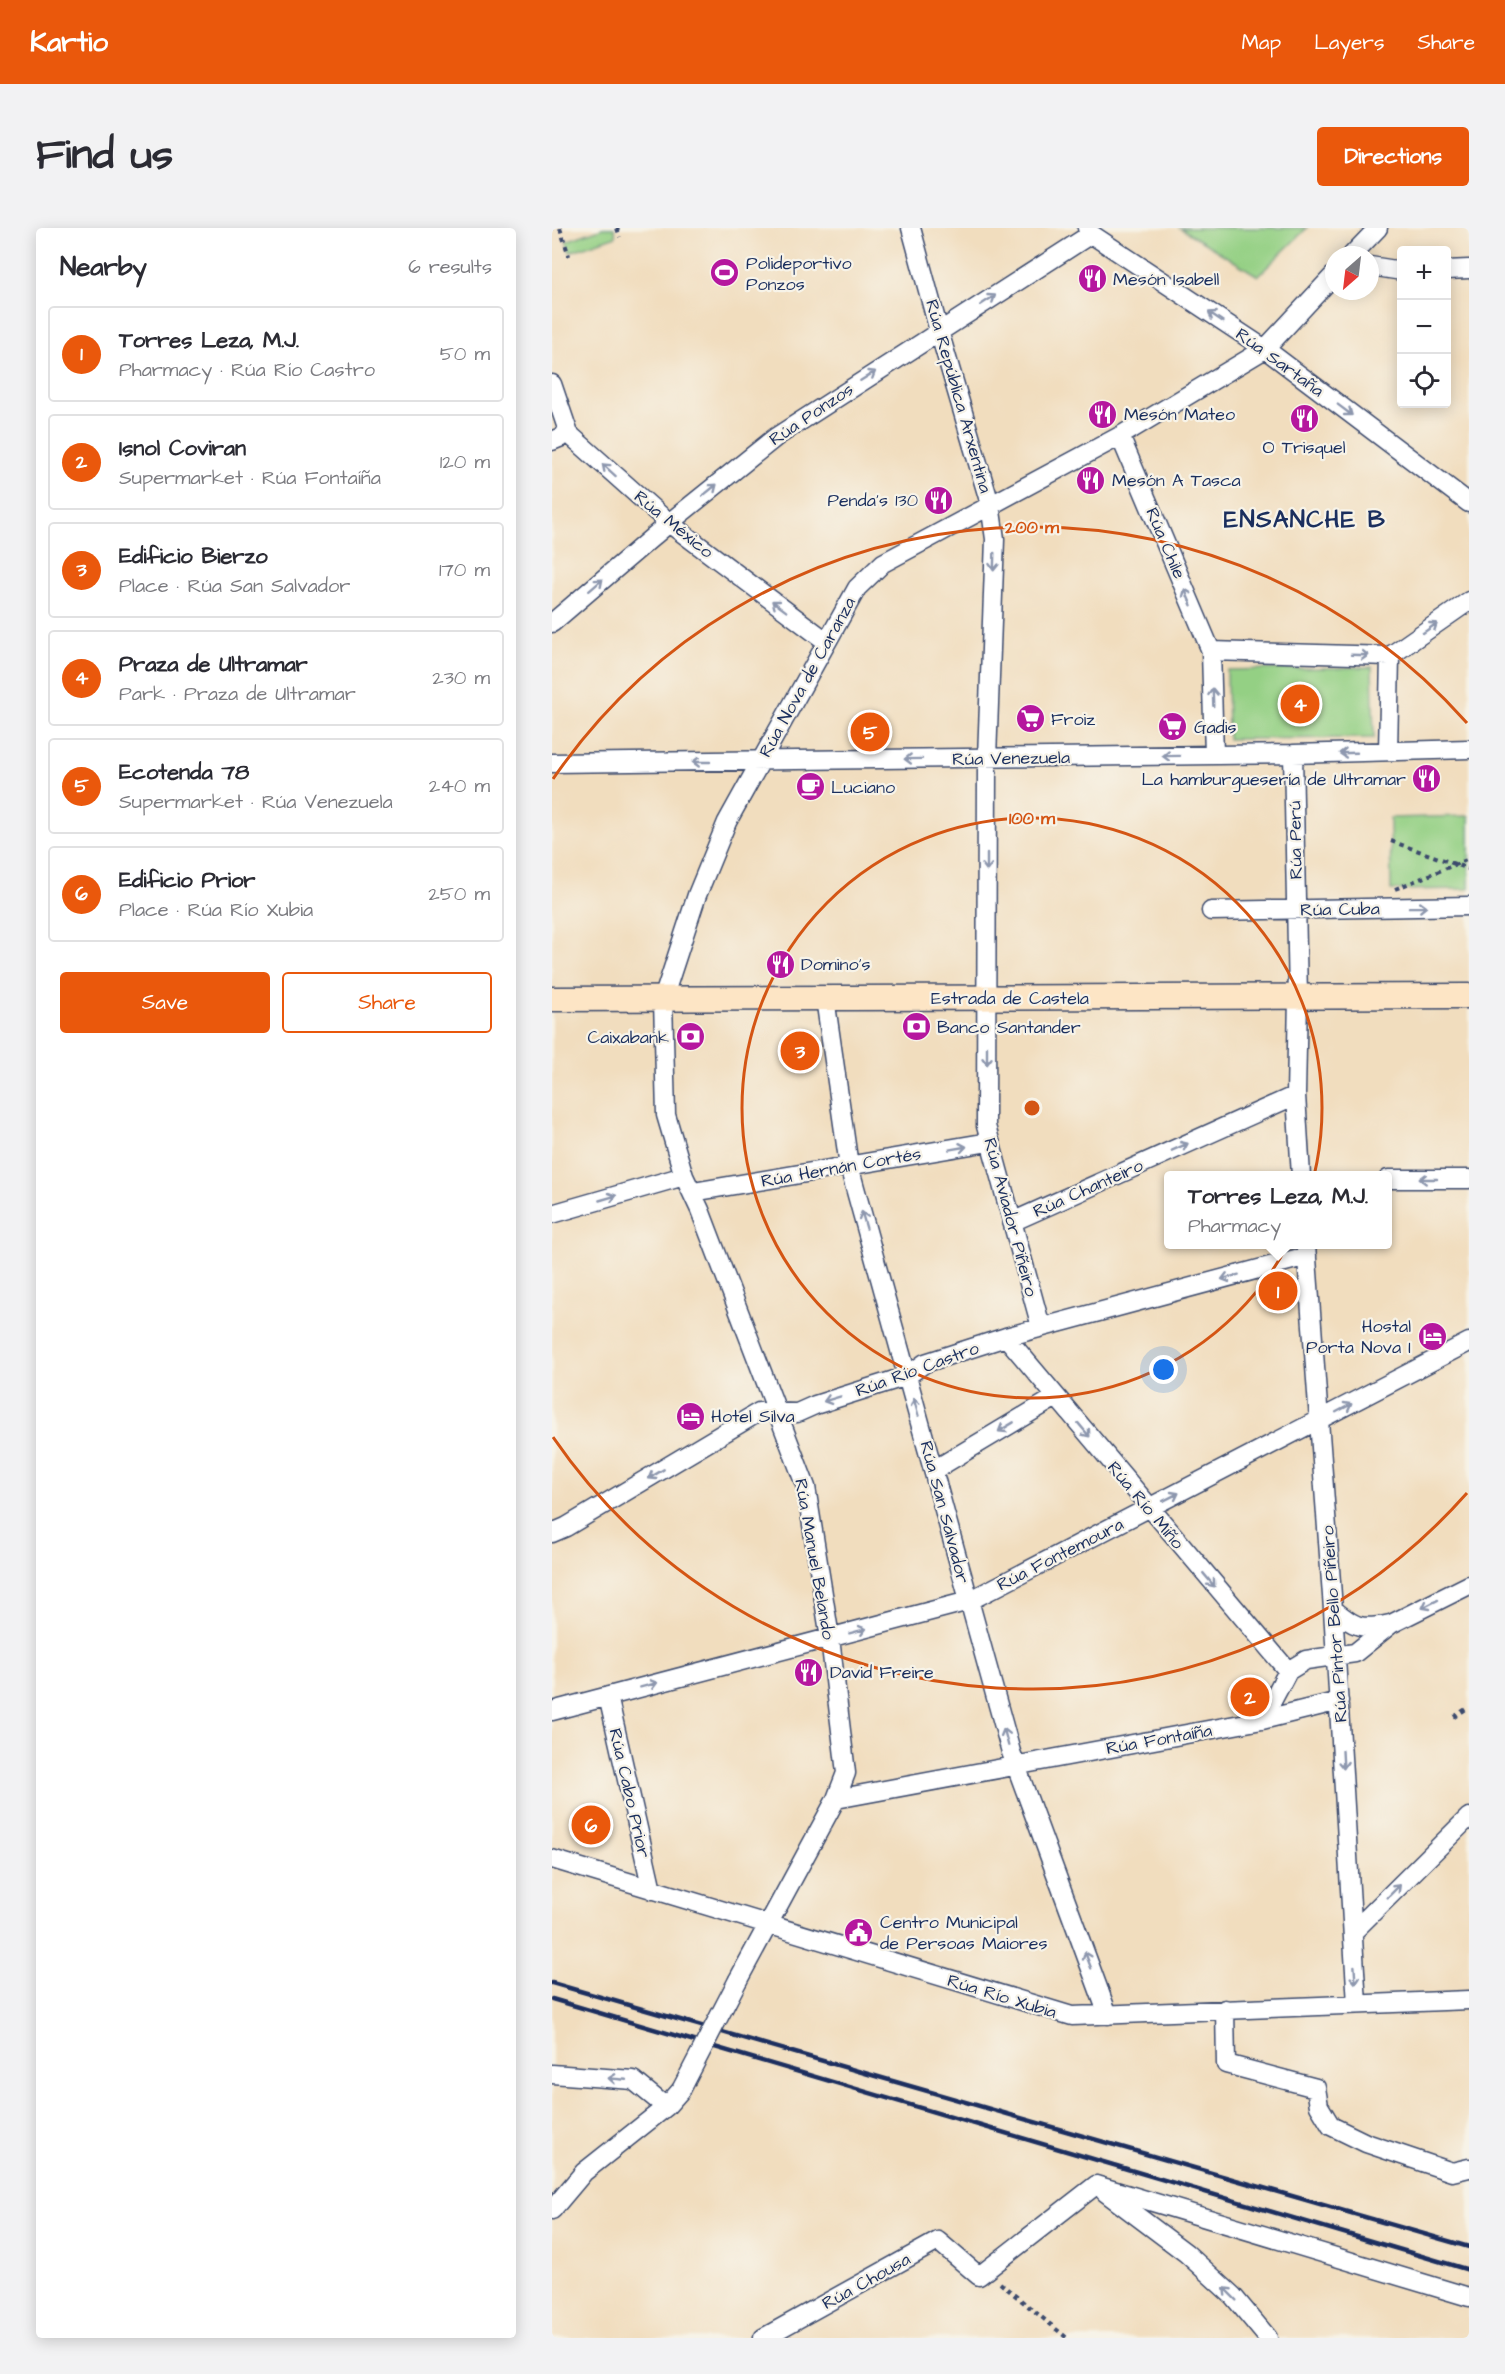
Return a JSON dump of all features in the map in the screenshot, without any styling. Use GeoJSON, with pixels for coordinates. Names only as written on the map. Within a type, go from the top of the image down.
{"type":"FeatureCollection","features":[{"type":"Feature","properties":{"kind":"main road","name":"Estrada de Castela"},"geometry":{"type":"LineString","coordinates":[[552,999],[1469,996]]}},
{"type":"Feature","properties":{"kind":"street","name":"Rúa República Arxentina"},"geometry":{"type":"LineString","coordinates":[[911,228],[990,504],[994,539],[987,758],[987,998]]}},
{"type":"Feature","properties":{"kind":"street"},"geometry":{"type":"LineString","coordinates":[[1361,246],[1378,228]]}},
{"type":"Feature","properties":{"kind":"street","name":"Rúa Ponzos"},"geometry":{"type":"LineString","coordinates":[[552,623],[776,436],[1089,231]]}},
{"type":"Feature","properties":{"kind":"street","name":"Rúa Sartaña"},"geometry":{"type":"LineString","coordinates":[[1089,231],[1265,349],[1469,503]]}},
{"type":"Feature","properties":{"kind":"street"},"geometry":{"type":"LineString","coordinates":[[1379,267],[1397,270]]}},
{"type":"Feature","properties":{"kind":"street"},"geometry":{"type":"LineString","coordinates":[[1451,270],[1469,269]]}},
{"type":"Feature","properties":{"kind":"street","name":"Rúa Nova de Caranza"},"geometry":{"type":"LineString","coordinates":[[663,999],[705,874],[727,822],[857,588],[883,563],[1120,436],[1265,349],[1325,285]]}},
{"type":"Feature","properties":{"kind":"street","name":"Rúa México"},"geometry":{"type":"LineString","coordinates":[[552,384],[569,434],[669,523],[826,641]]}},
{"type":"Feature","properties":{"kind":"street"},"geometry":{"type":"LineString","coordinates":[[552,441],[569,434]]}},
{"type":"Feature","properties":{"kind":"street","name":"Rúa Chile"},"geometry":{"type":"LineString","coordinates":[[1120,436],[1211,651]]}},
{"type":"Feature","properties":{"kind":"street"},"geometry":{"type":"LineString","coordinates":[[1214,755],[1211,651],[1390,656],[1469,601]]}},
{"type":"Feature","properties":{"kind":"street"},"geometry":{"type":"LineString","coordinates":[[1388,751],[1390,656]]}},
{"type":"Feature","properties":{"kind":"street","name":"Rúa Venezuela"},"geometry":{"type":"LineString","coordinates":[[552,763],[1293,754],[1469,749]]}},
{"type":"Feature","properties":{"kind":"street","name":"Rúa Perú"},"geometry":{"type":"LineString","coordinates":[[1293,754],[1298,997]]}},
{"type":"Feature","properties":{"kind":"street","name":"Rúa Cuba"},"geometry":{"type":"LineString","coordinates":[[1211,910],[1469,906]]}},
{"type":"Feature","properties":{"kind":"street"},"geometry":{"type":"LineString","coordinates":[[1298,997],[1296,1095],[1301,1171]]}},
{"type":"Feature","properties":{"kind":"street","name":"Rúa San Salvador"},"geometry":{"type":"LineString","coordinates":[[825,998],[849,1166],[1014,1766],[1108,2015]]}},
{"type":"Feature","properties":{"kind":"street","name":"Rúa Aviador Piñeiro"},"geometry":{"type":"LineString","coordinates":[[987,998],[986,1126],[1041,1327]]}},
{"type":"Feature","properties":{"kind":"street","name":"Rúa Manuel Belando"},"geometry":{"type":"LineString","coordinates":[[552,2210],[584,2172],[666,2107],[681,2090],[836,1799],[846,1773],[830,1638],[806,1487],[693,1192],[684,1176],[666,1115],[663,999]]}},
{"type":"Feature","properties":{"kind":"street","name":"Rúa Chanteiro"},"geometry":{"type":"LineString","coordinates":[[1012,1222],[1296,1095]]}},
{"type":"Feature","properties":{"kind":"street","name":"Rúa Hernán Cortés"},"geometry":{"type":"LineString","coordinates":[[693,1192],[989,1142]]}},
{"type":"Feature","properties":{"kind":"street"},"geometry":{"type":"LineString","coordinates":[[552,1214],[684,1176]]}},
{"type":"Feature","properties":{"kind":"street"},"geometry":{"type":"LineString","coordinates":[[1392,1179],[1469,1179]]}},
{"type":"Feature","properties":{"kind":"street","name":"Rúa Río Castro"},"geometry":{"type":"LineString","coordinates":[[552,1533],[566,1527],[759,1412],[797,1413],[815,1404],[908,1376],[925,1363],[1006,1337],[1307,1250]]}},
{"type":"Feature","properties":{"kind":"street","name":"Rúa Pintor Bello Piñeiro"},"geometry":{"type":"LineString","coordinates":[[1307,1250],[1334,1609],[1357,2004]]}},
{"type":"Feature","properties":{"kind":"street","name":"Rúa Río Miño"},"geometry":{"type":"LineString","coordinates":[[1006,1337],[1288,1671]]}},
{"type":"Feature","properties":{"kind":"street","name":"Rúa Fontemoura"},"geometry":{"type":"LineString","coordinates":[[552,1711],[969,1601],[1469,1342]]}},
{"type":"Feature","properties":{"kind":"street"},"geometry":{"type":"LineString","coordinates":[[934,1470],[1056,1397]]}},
{"type":"Feature","properties":{"kind":"street"},"geometry":{"type":"LineString","coordinates":[[1262,1720],[1288,1671],[1306,1660],[1355,1653],[1391,1624],[1469,1585]]}},
{"type":"Feature","properties":{"kind":"street"},"geometry":{"type":"LineString","coordinates":[[1334,1609],[1352,1625],[1367,1629],[1391,1624]]}},
{"type":"Feature","properties":{"kind":"street","name":"Rúa Cabo Prior"},"geometry":{"type":"LineString","coordinates":[[608,1696],[652,1890]]}},
{"type":"Feature","properties":{"kind":"street","name":"Rúa Fontaíña"},"geometry":{"type":"LineString","coordinates":[[836,1799],[1262,1720],[1339,1701]]}},
{"type":"Feature","properties":{"kind":"street"},"geometry":{"type":"LineString","coordinates":[[1353,1932],[1469,1817]]}},
{"type":"Feature","properties":{"kind":"street","name":"Rúa Río Xubia"},"geometry":{"type":"LineString","coordinates":[[552,1859],[767,1926],[1072,2016],[1469,2000]]}},
{"type":"Feature","properties":{"kind":"street"},"geometry":{"type":"LineString","coordinates":[[1225,2009],[1226,2064],[1316,2088],[1319,2106],[1330,2126],[1366,2144],[1452,2172],[1469,2168]]}},
{"type":"Feature","properties":{"kind":"street"},"geometry":{"type":"LineString","coordinates":[[552,2074],[633,2080],[666,2107]]}},
{"type":"Feature","properties":{"kind":"street"},"geometry":{"type":"LineString","coordinates":[[985,2271],[1096,2185]]}},
{"type":"Feature","properties":{"kind":"street"},"geometry":{"type":"LineString","coordinates":[[1096,2185],[1469,2297]]}},
{"type":"Feature","properties":{"kind":"street"},"geometry":{"type":"LineString","coordinates":[[1096,2185],[1186,2253],[1233,2296],[1268,2338]]}},
{"type":"Feature","properties":{"kind":"street","name":"Rúa Chousa"},"geometry":{"type":"LineString","coordinates":[[763,2338],[938,2241],[979,2276],[985,2271]]}},
{"type":"Feature","properties":{"kind":"path"},"geometry":{"type":"LineString","coordinates":[[560,228],[569,255]]}},
{"type":"Feature","properties":{"kind":"path"},"geometry":{"type":"LineString","coordinates":[[617,228],[620,237]]}},
{"type":"Feature","properties":{"kind":"path"},"geometry":{"type":"LineString","coordinates":[[1391,841],[1469,870]]}},
{"type":"Feature","properties":{"kind":"path"},"geometry":{"type":"LineString","coordinates":[[1391,890],[1469,859]]}},
{"type":"Feature","properties":{"kind":"path"},"geometry":{"type":"LineString","coordinates":[[1454,1717],[1469,1707]]}},
{"type":"Feature","properties":{"kind":"path"},"geometry":{"type":"LineString","coordinates":[[985,2271],[1067,2338]]}},
{"type":"Feature","properties":{"kind":"green space"},"geometry":{"type":"Polygon","coordinates":[[[603,228],[614,228],[616,236],[570,252],[566,241],[603,228]]]}},
{"type":"Feature","properties":{"kind":"green space"},"geometry":{"type":"Polygon","coordinates":[[[1180,228],[1307,228],[1258,276],[1180,228]]]}},
{"type":"Feature","properties":{"kind":"green space"},"geometry":{"type":"Polygon","coordinates":[[[1372,667],[1374,738],[1228,739],[1227,670],[1372,667]]]}},
{"type":"Feature","properties":{"kind":"green space"},"geometry":{"type":"Polygon","coordinates":[[[1469,816],[1469,889],[1391,890],[1390,818],[1469,816]]]}},
{"type":"Feature","properties":{"kind":"railway"},"geometry":{"type":"LineString","coordinates":[[552,1983],[1469,2247]]}},
{"type":"Feature","properties":{"kind":"railway"},"geometry":{"type":"LineString","coordinates":[[552,1999],[1469,2270]]}},
{"type":"Feature","properties":{"kind":"place","name":"Polideportivo Ponzos"},"geometry":{"type":"Point","coordinates":[725,273]}},
{"type":"Feature","properties":{"kind":"place","name":"Mesón Isabell"},"geometry":{"type":"Point","coordinates":[1092,279]}},
{"type":"Feature","properties":{"kind":"place","name":"Mesón Mateo"},"geometry":{"type":"Point","coordinates":[1103,414]}},
{"type":"Feature","properties":{"kind":"place","name":"O Trisquel"},"geometry":{"type":"Point","coordinates":[1304,418]}},
{"type":"Feature","properties":{"kind":"place","name":"Mesón A Tasca"},"geometry":{"type":"Point","coordinates":[1091,480]}},
{"type":"Feature","properties":{"kind":"place","name":"Penda's 130"},"geometry":{"type":"Point","coordinates":[939,500]}},
{"type":"Feature","properties":{"kind":"place","name":"Praza de Ultramar"},"geometry":{"type":"Point","coordinates":[1300,704]}},
{"type":"Feature","properties":{"kind":"place","name":"Froiz"},"geometry":{"type":"Point","coordinates":[1030,719]}},
{"type":"Feature","properties":{"kind":"place","name":"Gadis"},"geometry":{"type":"Point","coordinates":[1173,727]}},
{"type":"Feature","properties":{"kind":"place","name":"Ecotenda 78"},"geometry":{"type":"Point","coordinates":[870,732]}},
{"type":"Feature","properties":{"kind":"place","name":"La hamburguesería de Ultramar"},"geometry":{"type":"Point","coordinates":[1427,779]}},
{"type":"Feature","properties":{"kind":"place","name":"Luciano"},"geometry":{"type":"Point","coordinates":[810,787]}},
{"type":"Feature","properties":{"kind":"place","name":"Domino's"},"geometry":{"type":"Point","coordinates":[780,964]}},
{"type":"Feature","properties":{"kind":"place","name":"Banco Santander"},"geometry":{"type":"Point","coordinates":[916,1027]}},
{"type":"Feature","properties":{"kind":"place","name":"Caixabank"},"geometry":{"type":"Point","coordinates":[690,1037]}},
{"type":"Feature","properties":{"kind":"place","name":"Edificio Bierzo"},"geometry":{"type":"Point","coordinates":[800,1051]}},
{"type":"Feature","properties":{"kind":"place","name":"Torres Leza, M.J."},"geometry":{"type":"Point","coordinates":[1278,1291]}},
{"type":"Feature","properties":{"kind":"place","name":"Hostal Porta Nova I"},"geometry":{"type":"Point","coordinates":[1432,1336]}},
{"type":"Feature","properties":{"kind":"place","name":"Hotel Silva"},"geometry":{"type":"Point","coordinates":[690,1416]}},
{"type":"Feature","properties":{"kind":"place","name":"David Freire"},"geometry":{"type":"Point","coordinates":[809,1672]}},
{"type":"Feature","properties":{"kind":"place","name":"Isnol Coviran"},"geometry":{"type":"Point","coordinates":[1250,1697]}},
{"type":"Feature","properties":{"kind":"place","name":"Edificio Prior"},"geometry":{"type":"Point","coordinates":[591,1825]}},
{"type":"Feature","properties":{"kind":"place","name":"Centro Municipal de Persoas Maiores"},"geometry":{"type":"Point","coordinates":[859,1932]}},
{"type":"Feature","properties":{"kind":"district","name":"ENSANCHE B"},"geometry":{"type":"Point","coordinates":[1305,519]}}]}
